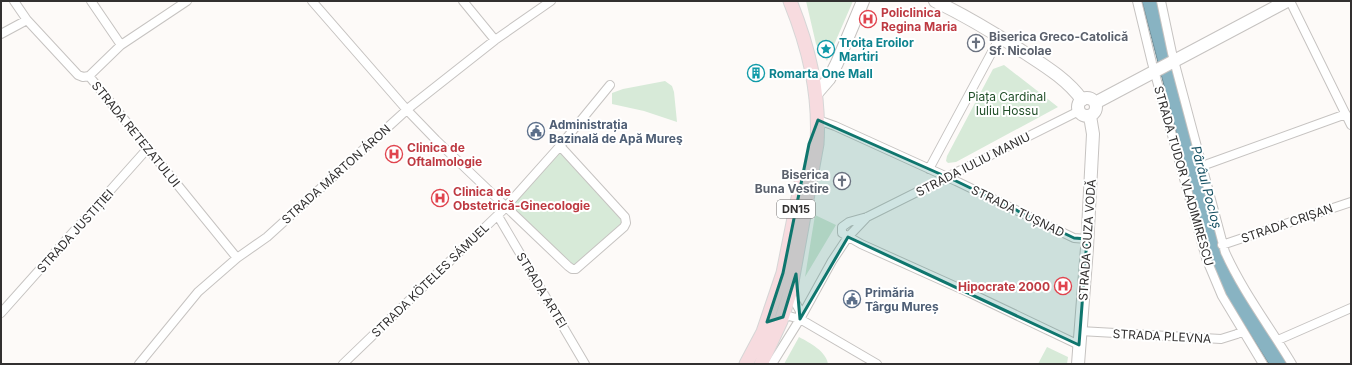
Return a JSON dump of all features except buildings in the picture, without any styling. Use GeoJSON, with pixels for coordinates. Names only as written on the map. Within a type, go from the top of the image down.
{"type":"FeatureCollection","features":[{"type":"Feature","properties":{"kind":"main road","name":"DN15"},"geometry":{"type":"LineString","coordinates":[[747,364],[764,332],[783,273],[809,144],[818,120],[816,94],[807,48],[800,24],[790,1]]}},
{"type":"Feature","properties":{"kind":"main road"},"geometry":{"type":"LineString","coordinates":[[816,94],[828,79],[837,63],[863,1]]}},
{"type":"Feature","properties":{"kind":"main road"},"geometry":{"type":"LineString","coordinates":[[935,1],[1000,37],[1038,61],[1065,82],[1084,109],[1094,113],[1096,108],[1095,103],[1288,1]]}},
{"type":"Feature","properties":{"kind":"main road","name":"STRADA CUZA VODĂ"},"geometry":{"type":"LineString","coordinates":[[1078,364],[1093,134],[1084,109]]}},
{"type":"Feature","properties":{"kind":"main road"},"geometry":{"type":"LineString","coordinates":[[762,364],[783,318],[790,292],[816,144],[818,120]]}},
{"type":"Feature","properties":{"kind":"street","name":"STRADA RETEZATULUI"},"geometry":{"type":"LineString","coordinates":[[14,1],[27,20],[78,75],[83,77],[89,76],[237,258]]}},
{"type":"Feature","properties":{"kind":"street"},"geometry":{"type":"LineString","coordinates":[[91,1],[121,45]]}},
{"type":"Feature","properties":{"kind":"street"},"geometry":{"type":"LineString","coordinates":[[89,76],[121,45],[186,1]]}},
{"type":"Feature","properties":{"kind":"street"},"geometry":{"type":"LineString","coordinates":[[312,1],[407,110],[436,140],[568,266],[573,269],[578,268],[624,227],[626,223],[625,217],[560,146]]}},
{"type":"Feature","properties":{"kind":"street"},"geometry":{"type":"LineString","coordinates":[[463,1],[495,40]]}},
{"type":"Feature","properties":{"kind":"street","name":"STRADA MÁRTON ÁRON"},"geometry":{"type":"LineString","coordinates":[[139,364],[198,292],[237,258],[267,237],[407,110],[495,40],[551,1]]}},
{"type":"Feature","properties":{"kind":"street","name":"STRADA TUDOR VLADIMIRESCU"},"geometry":{"type":"LineString","coordinates":[[1137,1],[1157,70],[1206,258],[1222,296],[1263,364]]}},
{"type":"Feature","properties":{"kind":"street","name":"STRADA TUDOR VLADIMIRESCU"},"geometry":{"type":"LineString","coordinates":[[1161,1],[1173,62],[1222,245],[1240,283],[1292,364]]}},
{"type":"Feature","properties":{"kind":"street"},"geometry":{"type":"LineString","coordinates":[[1288,1],[1351,125]]}},
{"type":"Feature","properties":{"kind":"street"},"geometry":{"type":"LineString","coordinates":[[1,34],[27,20]]}},
{"type":"Feature","properties":{"kind":"street"},"geometry":{"type":"LineString","coordinates":[[930,169],[1000,37]]}},
{"type":"Feature","properties":{"kind":"street","name":"STRADA KÖTELES SÁMUEL"},"geometry":{"type":"LineString","coordinates":[[343,364],[498,216],[560,146],[610,85]]}},
{"type":"Feature","properties":{"kind":"street","name":"STRADA IULIU MANIU"},"geometry":{"type":"LineString","coordinates":[[772,364],[800,319],[832,261],[848,237],[867,217],[946,176],[1084,109]]}},
{"type":"Feature","properties":{"kind":"street"},"geometry":{"type":"LineString","coordinates":[[1202,166],[1346,114]]}},
{"type":"Feature","properties":{"kind":"street","name":"STRADA TUȘNAD"},"geometry":{"type":"LineString","coordinates":[[818,120],[835,126],[946,176],[1074,238],[1087,239]]}},
{"type":"Feature","properties":{"kind":"street","name":"STRADA JUSTIȚIEI"},"geometry":{"type":"LineString","coordinates":[[1,313],[148,148]]}},
{"type":"Feature","properties":{"kind":"street","name":"STRADA CRIȘAN"},"geometry":{"type":"LineString","coordinates":[[1222,245],[1351,202]]}},
{"type":"Feature","properties":{"kind":"street","name":"STRADA ARTEI"},"geometry":{"type":"LineString","coordinates":[[498,216],[585,364]]}},
{"type":"Feature","properties":{"kind":"street"},"geometry":{"type":"LineString","coordinates":[[848,237],[1079,345]]}},
{"type":"Feature","properties":{"kind":"street"},"geometry":{"type":"LineString","coordinates":[[790,292],[800,311],[800,319]]}},
{"type":"Feature","properties":{"kind":"street"},"geometry":{"type":"LineString","coordinates":[[1278,340],[1351,308]]}},
{"type":"Feature","properties":{"kind":"street"},"geometry":{"type":"LineString","coordinates":[[767,322],[788,316],[800,319],[877,364]]}},
{"type":"Feature","properties":{"kind":"street","name":"STRADA PLEVNA"},"geometry":{"type":"LineString","coordinates":[[1080,331],[1221,339],[1242,331]]}},
{"type":"Feature","properties":{"kind":"highlighted area"},"geometry":{"type":"Polygon","coordinates":[[[818,120],[956,181],[1074,238],[1087,239],[1079,345],[848,237],[800,319],[796,274],[783,317],[767,322],[783,273],[809,144],[818,120]]]}},
{"type":"Feature","properties":{"kind":"green space"},"geometry":{"type":"Polygon","coordinates":[[[806,1],[853,1],[827,61],[816,44],[806,1]]]}},
{"type":"Feature","properties":{"kind":"green space","name":"Piața Cardinal Iuliu Hossu"},"geometry":{"type":"Polygon","coordinates":[[[1004,65],[1058,107],[956,162],[948,163],[946,161],[947,156],[993,69],[1004,65]]]}},
{"type":"Feature","properties":{"kind":"green space"},"geometry":{"type":"Polygon","coordinates":[[[665,81],[672,86],[674,92],[677,122],[644,111],[612,104],[612,93],[623,89],[665,81]]]}},
{"type":"Feature","properties":{"kind":"green space"},"geometry":{"type":"Polygon","coordinates":[[[560,146],[626,220],[576,269],[506,207],[560,146]]]}},
{"type":"Feature","properties":{"kind":"green space"},"geometry":{"type":"Polygon","coordinates":[[[815,215],[836,225],[805,277],[815,215]]]}},
{"type":"Feature","properties":{"kind":"green space"},"geometry":{"type":"Polygon","coordinates":[[[799,337],[821,351],[827,359],[828,364],[784,364],[799,337]]]}},
{"type":"Feature","properties":{"kind":"green space"},"geometry":{"type":"Polygon","coordinates":[[[1047,347],[1068,357],[1067,364],[1038,364],[1047,347]]]}},
{"type":"Feature","properties":{"kind":"water","name":"Pârâul Pocloș"},"geometry":{"type":"Polygon","coordinates":[[[1142,1],[1157,1],[1215,227],[1287,364],[1269,364],[1225,294],[1210,262],[1142,1]]]}},
{"type":"Feature","properties":{"kind":"place","name":"Policlinica Regina Maria"},"geometry":{"type":"Point","coordinates":[868,19]}},
{"type":"Feature","properties":{"kind":"place","name":"Biserica Greco-Catolică Sf. Nicolae"},"geometry":{"type":"Point","coordinates":[976,43]}},
{"type":"Feature","properties":{"kind":"place","name":"Troița Eroilor Martiri"},"geometry":{"type":"Point","coordinates":[826,49]}},
{"type":"Feature","properties":{"kind":"place","name":"Romarta One Mall"},"geometry":{"type":"Point","coordinates":[756,73]}},
{"type":"Feature","properties":{"kind":"place","name":"Administrația Bazinală de Apă Mureş"},"geometry":{"type":"Point","coordinates":[536,131]}},
{"type":"Feature","properties":{"kind":"place","name":"Clinica de Oftalmologie"},"geometry":{"type":"Point","coordinates":[394,154]}},
{"type":"Feature","properties":{"kind":"place","name":"Biserica Buna Vestire"},"geometry":{"type":"Point","coordinates":[842,181]}},
{"type":"Feature","properties":{"kind":"place","name":"Clinica de Obstetrică-Ginecologie"},"geometry":{"type":"Point","coordinates":[440,198]}},
{"type":"Feature","properties":{"kind":"place","name":"Hipocrate 2000"},"geometry":{"type":"Point","coordinates":[1063,286]}},
{"type":"Feature","properties":{"kind":"place","name":"Primăria Târgu Mureș"},"geometry":{"type":"Point","coordinates":[852,299]}}]}
